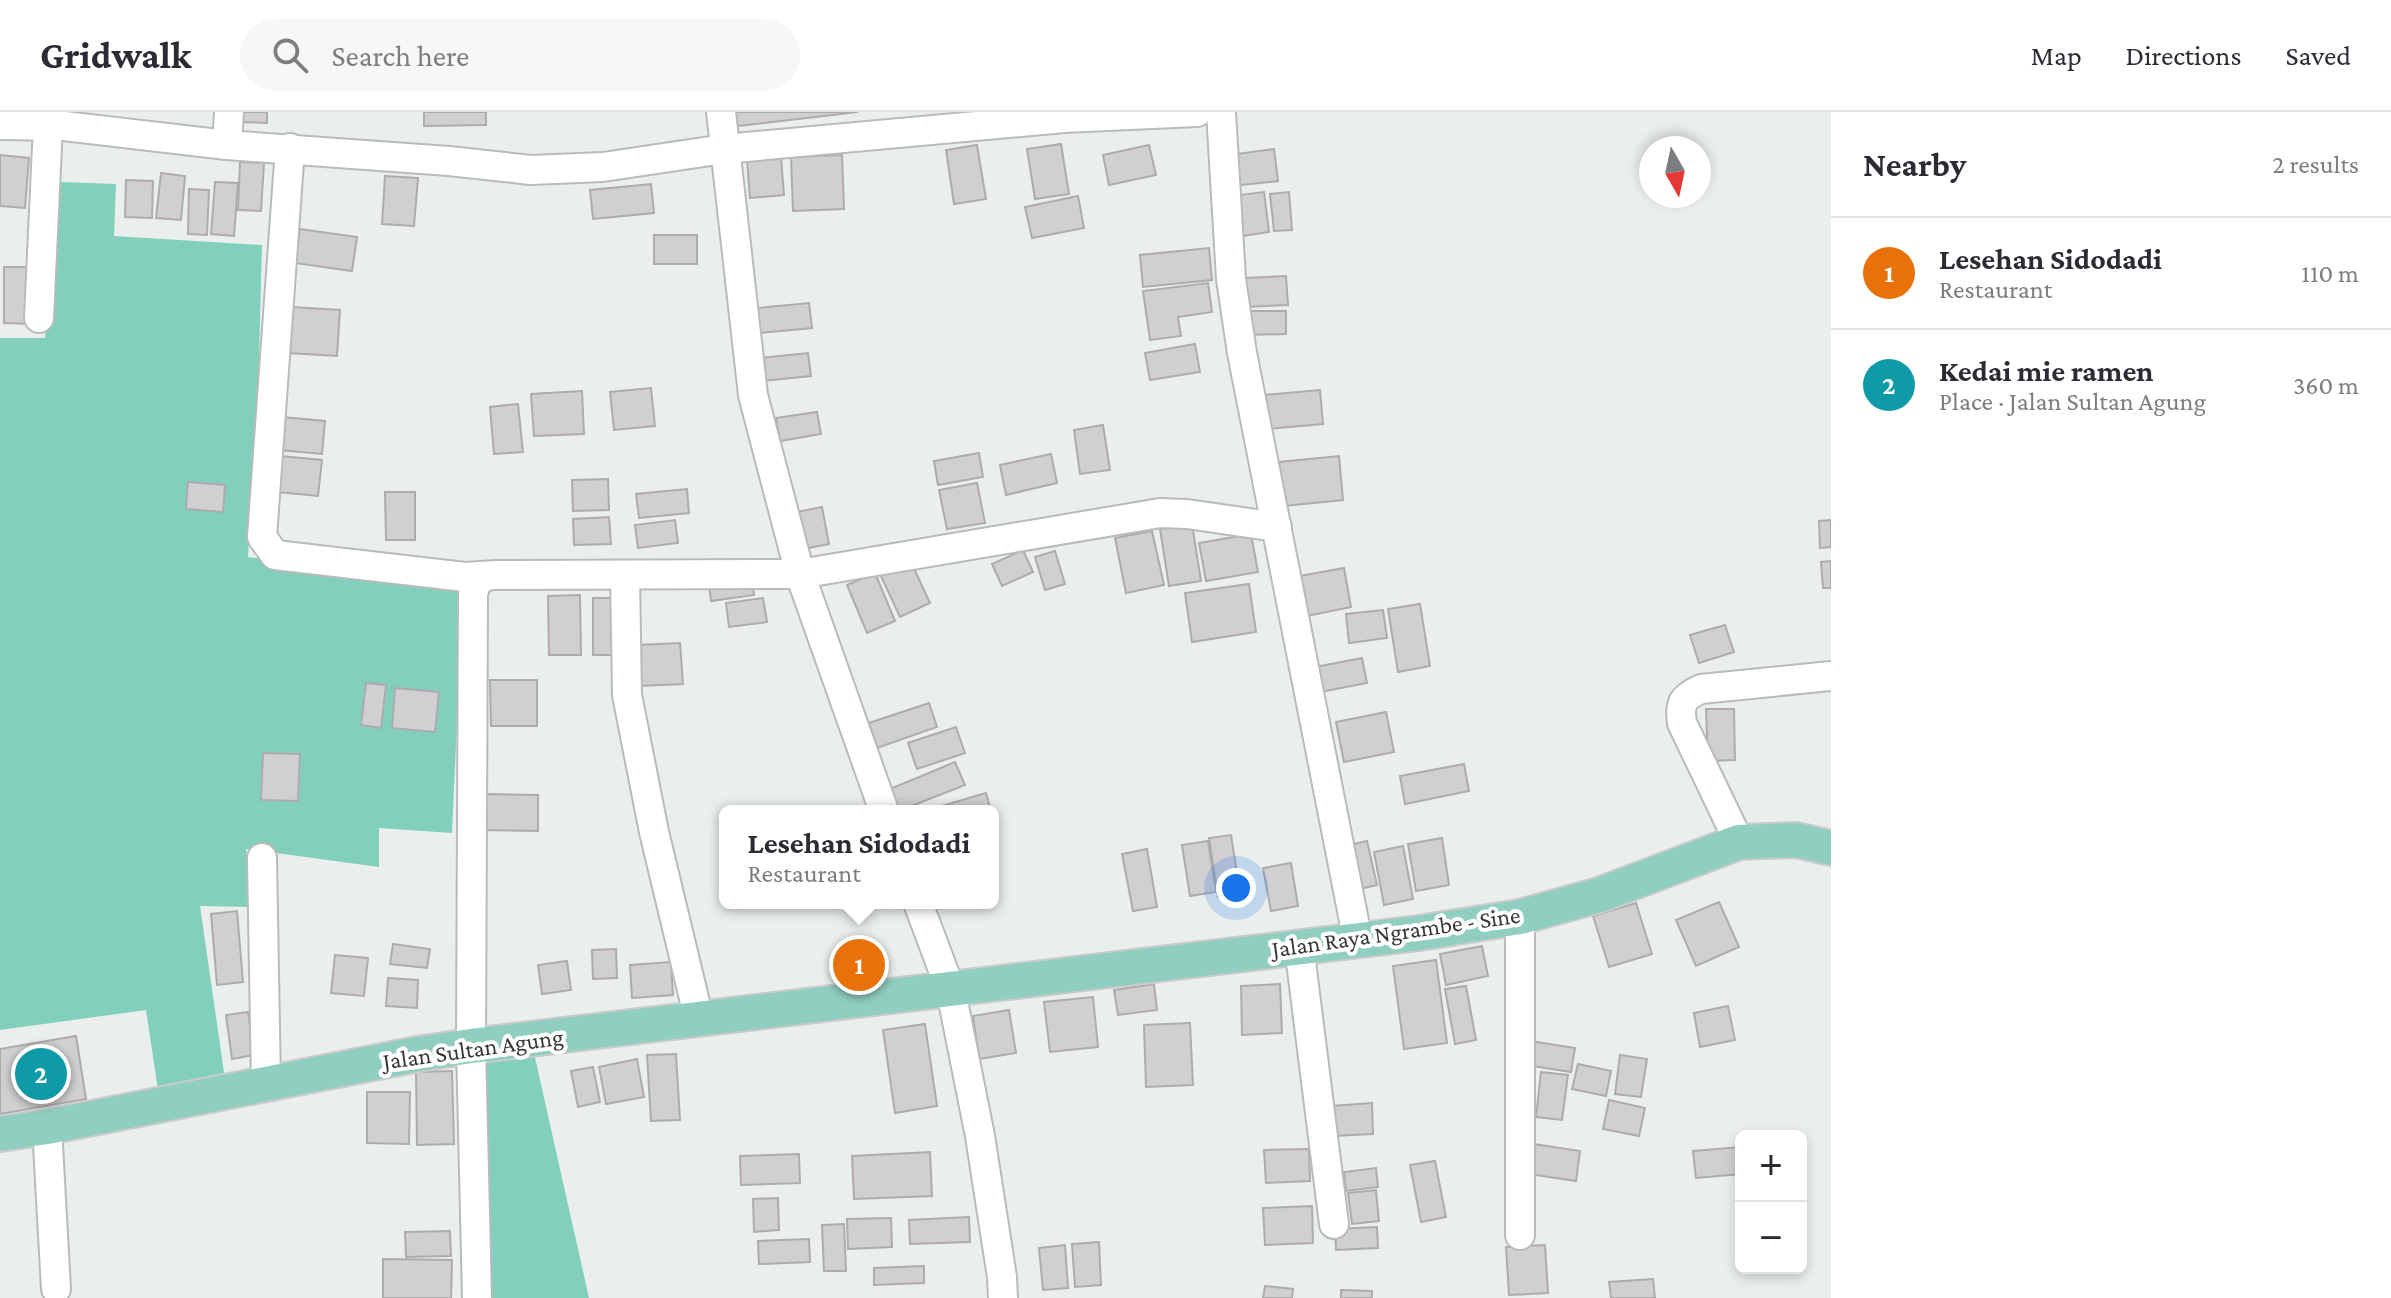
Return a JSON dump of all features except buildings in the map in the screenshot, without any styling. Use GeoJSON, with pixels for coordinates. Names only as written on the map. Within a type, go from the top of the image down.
{"type":"FeatureCollection","features":[{"type":"Feature","properties":{"kind":"main road","name":"Jalan Raya Ngrambe - Sine"},"geometry":{"type":"LineString","coordinates":[[951,991],[1358,941],[1520,917],[1599,895],[1739,842],[1796,840],[1831,848]]}},
{"type":"Feature","properties":{"kind":"main road","name":"Jalan Sultan Agung"},"geometry":{"type":"LineString","coordinates":[[0,1134],[471,1046],[951,991]]}},
{"type":"Feature","properties":{"kind":"street"},"geometry":{"type":"LineString","coordinates":[[227,145],[229,112]]}},
{"type":"Feature","properties":{"kind":"street"},"geometry":{"type":"LineString","coordinates":[[721,112],[753,395],[800,574],[882,805]]}},
{"type":"Feature","properties":{"kind":"street"},"geometry":{"type":"LineString","coordinates":[[0,125],[48,125],[227,145],[531,170],[603,167],[724,149],[1064,115],[1197,112]]}},
{"type":"Feature","properties":{"kind":"street"},"geometry":{"type":"LineString","coordinates":[[1221,112],[1231,279],[1242,353],[1358,941]]}},
{"type":"Feature","properties":{"kind":"street"},"geometry":{"type":"LineString","coordinates":[[39,318],[48,125]]}},
{"type":"Feature","properties":{"kind":"street"},"geometry":{"type":"LineString","coordinates":[[290,148],[262,537],[275,555],[465,577],[800,574],[1160,513],[1277,527]]}},
{"type":"Feature","properties":{"kind":"street"},"geometry":{"type":"LineString","coordinates":[[625,576],[627,695],[654,832],[699,1019]]}},
{"type":"Feature","properties":{"kind":"street"},"geometry":{"type":"LineString","coordinates":[[477,1298],[471,1046],[473,594],[476,583],[484,577]]}},
{"type":"Feature","properties":{"kind":"street"},"geometry":{"type":"LineString","coordinates":[[1739,842],[1682,723],[1679,707],[1685,696],[1701,689],[1831,676]]}},
{"type":"Feature","properties":{"kind":"street"},"geometry":{"type":"LineString","coordinates":[[262,858],[266,1084]]}},
{"type":"Feature","properties":{"kind":"street"},"geometry":{"type":"LineString","coordinates":[[920,909],[951,991],[980,1136],[1003,1298]]}},
{"type":"Feature","properties":{"kind":"street"},"geometry":{"type":"LineString","coordinates":[[1520,917],[1520,1235]]}},
{"type":"Feature","properties":{"kind":"street"},"geometry":{"type":"LineString","coordinates":[[1299,946],[1334,1224]]}},
{"type":"Feature","properties":{"kind":"street"},"geometry":{"type":"LineString","coordinates":[[47,1127],[56,1289]]}},
{"type":"Feature","properties":{"kind":"green space"},"geometry":{"type":"Polygon","coordinates":[[[61,182],[116,184],[114,236],[262,245],[258,398],[248,557],[463,587],[452,833],[379,828],[379,867],[246,849],[251,907],[200,906],[225,1079],[158,1090],[146,1010],[0,1030],[0,338],[45,338],[61,182]]]}},
{"type":"Feature","properties":{"kind":"green space"},"geometry":{"type":"Polygon","coordinates":[[[534,1053],[589,1298],[483,1298],[478,1059],[534,1053]]]}},
{"type":"Feature","properties":{"kind":"place","name":"Lesehan Sidodadi"},"geometry":{"type":"Point","coordinates":[859,965]}},
{"type":"Feature","properties":{"kind":"place","name":"Kedai mie ramen"},"geometry":{"type":"Point","coordinates":[41,1074]}}]}
